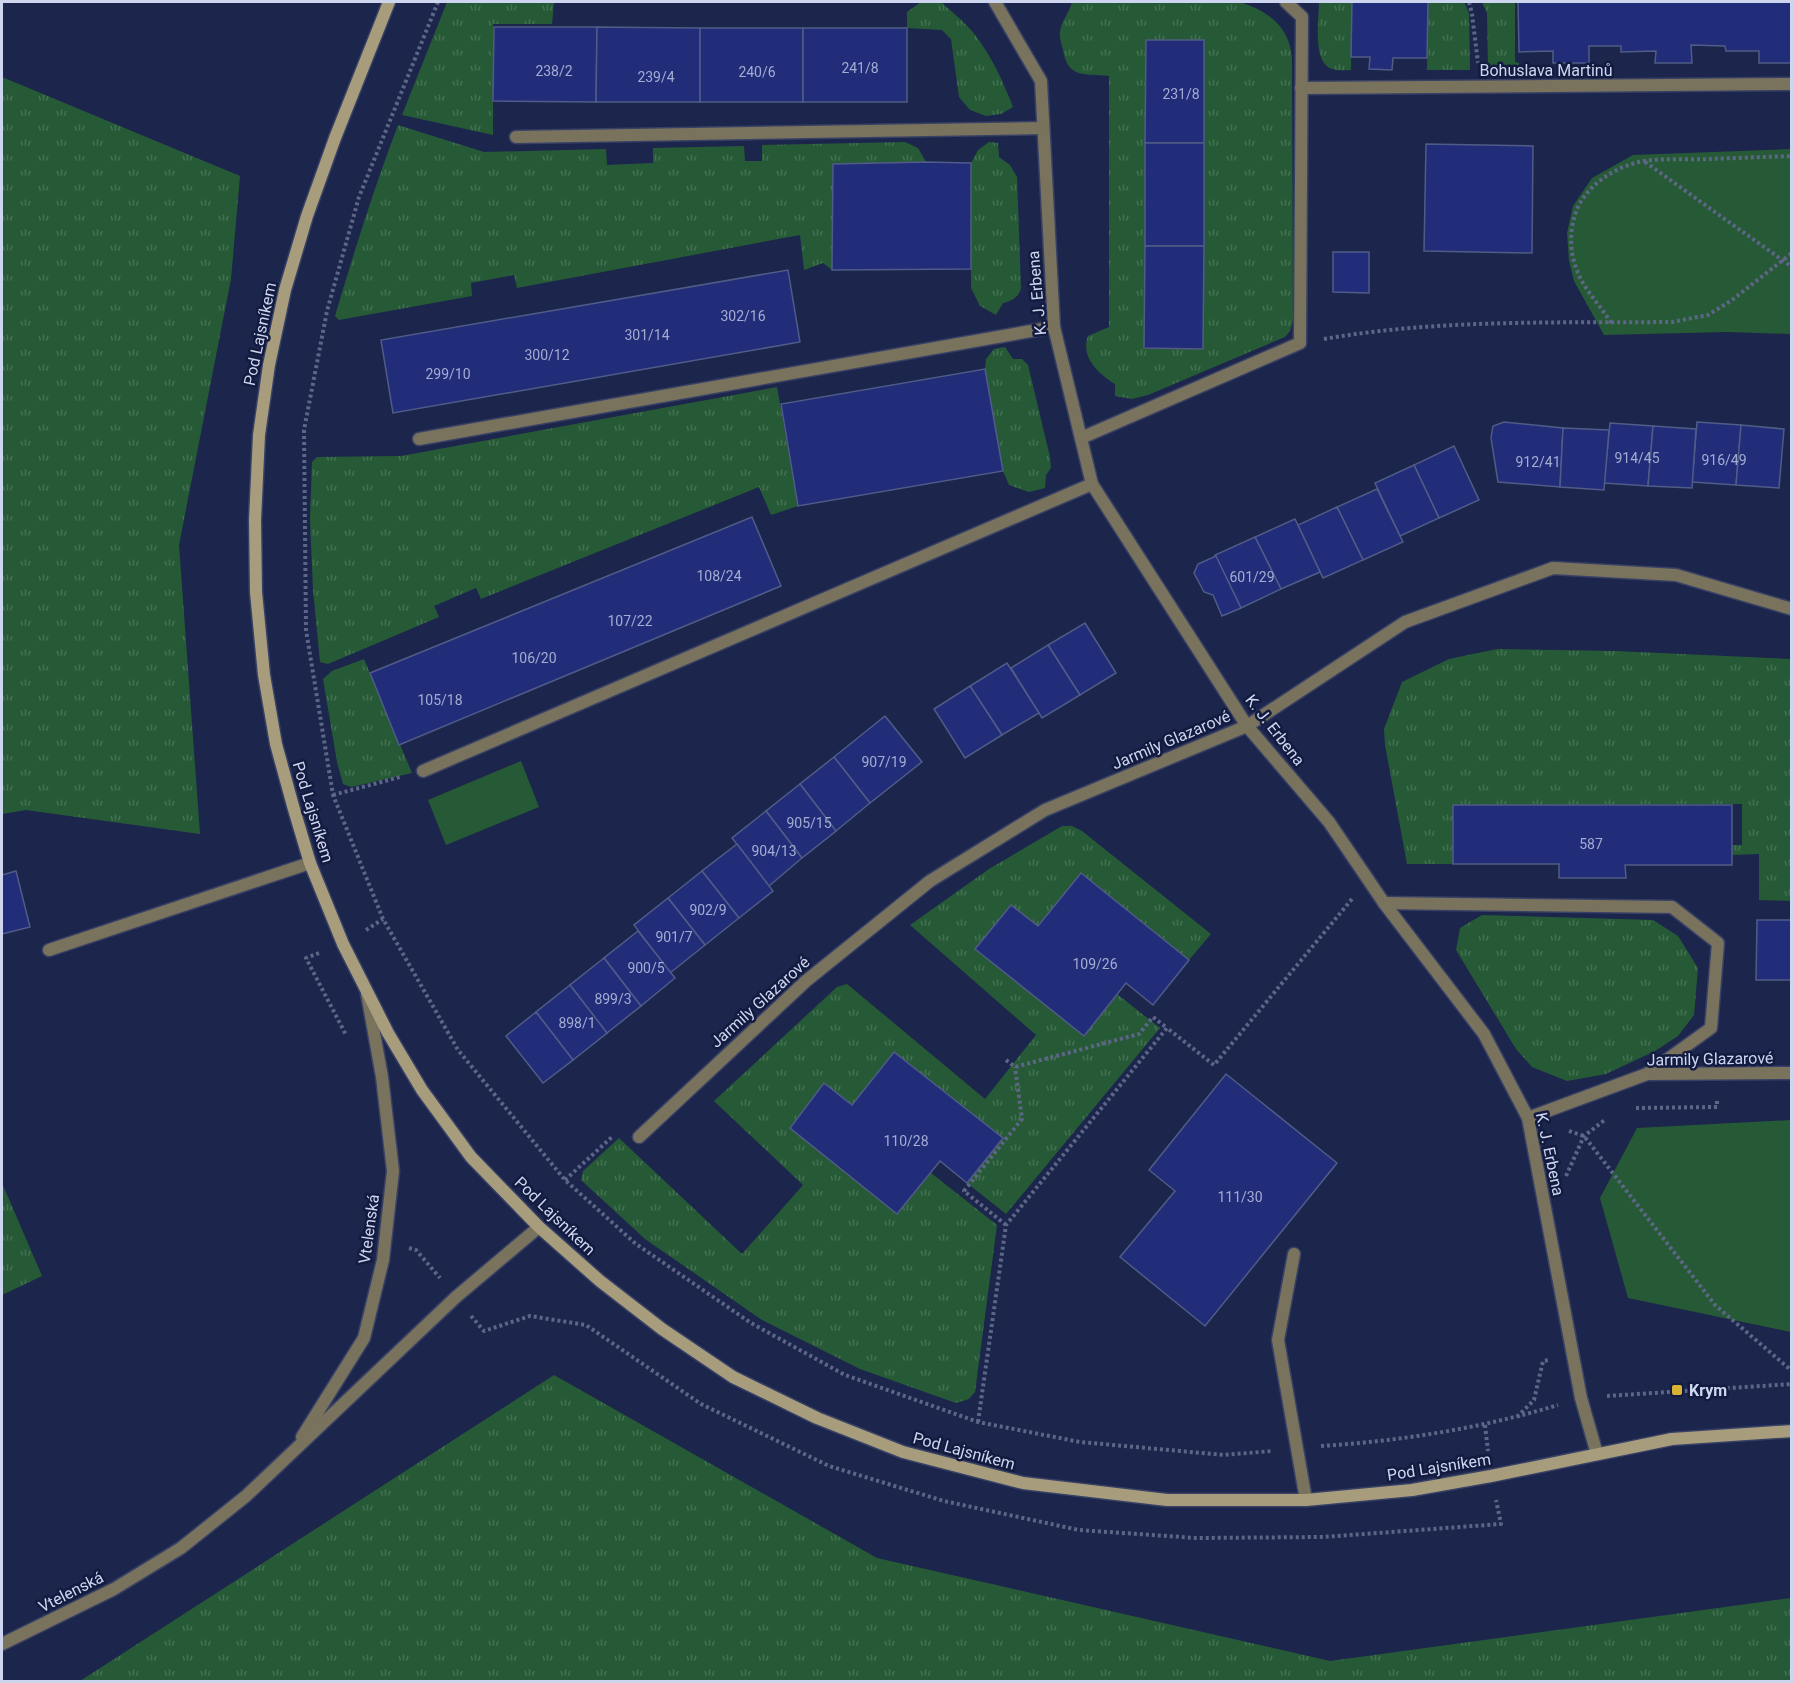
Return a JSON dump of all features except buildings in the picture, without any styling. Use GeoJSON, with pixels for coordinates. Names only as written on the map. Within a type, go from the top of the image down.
{"type":"FeatureCollection","features":[{"type":"Feature","properties":{"kind":"street","name":"Pod Lajsníkem"},"geometry":{"type":"LineString","coordinates":[[389,2],[307,216],[285,290],[271,354],[260,435],[255,520],[256,592],[264,675],[276,744],[310,863],[342,944],[388,1033],[422,1090],[471,1157],[539,1227],[600,1281],[662,1329],[733,1377],[817,1418],[903,1452],[1023,1483],[1167,1500],[1306,1500],[1412,1490],[1672,1439],[1791,1431]]}},
{"type":"Feature","properties":{"kind":"street","name":"K. J. Erbena"},"geometry":{"type":"LineString","coordinates":[[995,2],[1041,81],[1054,327],[1092,484],[1247,726],[1329,822],[1384,903],[1484,1034],[1528,1118],[1581,1398],[1597,1454]]}},
{"type":"Feature","properties":{"kind":"street"},"geometry":{"type":"LineString","coordinates":[[1286,2],[1302,17]]}},
{"type":"Feature","properties":{"kind":"street"},"geometry":{"type":"LineString","coordinates":[[1081,438],[1300,343],[1302,2]]}},
{"type":"Feature","properties":{"kind":"street","name":"Bohuslava Martinů"},"geometry":{"type":"LineString","coordinates":[[1301,88],[1791,84]]}},
{"type":"Feature","properties":{"kind":"street"},"geometry":{"type":"LineString","coordinates":[[516,137],[1043,128]]}},
{"type":"Feature","properties":{"kind":"street"},"geometry":{"type":"LineString","coordinates":[[419,439],[1054,327]]}},
{"type":"Feature","properties":{"kind":"street"},"geometry":{"type":"LineString","coordinates":[[423,771],[1092,484]]}},
{"type":"Feature","properties":{"kind":"street","name":"Jarmily Glazarové"},"geometry":{"type":"LineString","coordinates":[[639,1137],[806,981],[930,881],[1045,810],[1247,726],[1405,622],[1553,568],[1676,575],[1791,609]]}},
{"type":"Feature","properties":{"kind":"street"},"geometry":{"type":"LineString","coordinates":[[49,950],[310,863]]}},
{"type":"Feature","properties":{"kind":"street"},"geometry":{"type":"LineString","coordinates":[[1384,903],[1672,908],[1718,943],[1711,1028],[1647,1074]]}},
{"type":"Feature","properties":{"kind":"street","name":"Vtelenská"},"geometry":{"type":"LineString","coordinates":[[292,1452],[363,1338],[383,1260],[393,1171],[382,1077],[366,990]]}},
{"type":"Feature","properties":{"kind":"street","name":"Jarmily Glazarové"},"geometry":{"type":"LineString","coordinates":[[1528,1118],[1647,1074],[1791,1073]]}},
{"type":"Feature","properties":{"kind":"street","name":"Vtelenská"},"geometry":{"type":"LineString","coordinates":[[2,1644],[114,1589],[182,1548],[246,1496],[456,1297],[539,1227]]}},
{"type":"Feature","properties":{"kind":"street"},"geometry":{"type":"LineString","coordinates":[[1294,1254],[1278,1340],[1306,1500]]}},
{"type":"Feature","properties":{"kind":"path"},"geometry":{"type":"LineString","coordinates":[[438,2],[359,197],[327,311],[304,430],[306,630],[333,795],[383,919],[458,1050],[565,1180],[636,1244],[751,1323],[845,1375],[978,1422],[1080,1442],[1224,1455],[1362,1444],[1485,1425],[1581,1398],[1791,1384]]}},
{"type":"Feature","properties":{"kind":"path"},"geometry":{"type":"LineString","coordinates":[[1468,2],[1472,14],[1480,87]]}},
{"type":"Feature","properties":{"kind":"path"},"geometry":{"type":"LineString","coordinates":[[1611,323],[1577,273],[1572,253],[1573,221],[1578,204],[1588,190],[1621,168],[1644,161],[1791,156]]}},
{"type":"Feature","properties":{"kind":"path"},"geometry":{"type":"LineString","coordinates":[[1644,161],[1791,267]]}},
{"type":"Feature","properties":{"kind":"path"},"geometry":{"type":"LineString","coordinates":[[1300,343],[1369,331],[1446,325],[1672,322],[1708,315],[1732,300],[1791,253]]}},
{"type":"Feature","properties":{"kind":"path"},"geometry":{"type":"LineString","coordinates":[[333,795],[423,771]]}},
{"type":"Feature","properties":{"kind":"path"},"geometry":{"type":"LineString","coordinates":[[1015,1067],[1139,1034],[1153,1017],[1214,1065],[1369,879]]}},
{"type":"Feature","properties":{"kind":"path"},"geometry":{"type":"LineString","coordinates":[[978,1422],[1006,1225],[1167,1028]]}},
{"type":"Feature","properties":{"kind":"path"},"geometry":{"type":"LineString","coordinates":[[1006,1060],[1015,1067],[1022,1119],[964,1191],[1006,1225]]}},
{"type":"Feature","properties":{"kind":"path"},"geometry":{"type":"LineString","coordinates":[[1631,1108],[1717,1107],[1719,1074]]}},
{"type":"Feature","properties":{"kind":"path"},"geometry":{"type":"LineString","coordinates":[[1565,1179],[1584,1136],[1611,1115]]}},
{"type":"Feature","properties":{"kind":"path"},"geometry":{"type":"LineString","coordinates":[[1528,1118],[1584,1136],[1715,1305],[1791,1371]]}},
{"type":"Feature","properties":{"kind":"path"},"geometry":{"type":"LineString","coordinates":[[565,1180],[627,1123],[639,1137]]}},
{"type":"Feature","properties":{"kind":"path"},"geometry":{"type":"LineString","coordinates":[[1516,1418],[1534,1400],[1543,1361],[1573,1354]]}},
{"type":"Feature","properties":{"kind":"green space"},"geometry":{"type":"Polygon","coordinates":[[[447,2],[906,2],[554,3],[552,24],[493,24],[493,135],[402,115],[447,2]]]}},
{"type":"Feature","properties":{"kind":"green space"},"geometry":{"type":"Polygon","coordinates":[[[921,2],[941,2],[971,31],[992,61],[1013,107],[1001,114],[986,116],[970,110],[959,97],[951,39],[942,30],[907,28],[907,12],[921,2]]]}},
{"type":"Feature","properties":{"kind":"green space"},"geometry":{"type":"Polygon","coordinates":[[[1072,2],[1239,2],[1260,11],[1279,25],[1288,40],[1292,57],[1293,321],[1290,331],[1285,337],[1148,395],[1132,399],[1115,396],[1115,384],[1097,370],[1087,351],[1088,336],[1109,327],[1109,76],[1079,73],[1074,71],[1065,60],[1060,32],[1072,2]]]}},
{"type":"Feature","properties":{"kind":"green space"},"geometry":{"type":"Polygon","coordinates":[[[1319,2],[1352,2],[1351,70],[1332,69],[1322,58],[1318,40],[1319,2]]]}},
{"type":"Feature","properties":{"kind":"green space"},"geometry":{"type":"Polygon","coordinates":[[[1428,2],[1464,2],[1469,13],[1470,70],[1427,70],[1428,2]]]}},
{"type":"Feature","properties":{"kind":"green space"},"geometry":{"type":"Polygon","coordinates":[[[1482,2],[1515,2],[1515,62],[1519,63],[1519,70],[1488,70],[1487,13],[1482,2]]]}},
{"type":"Feature","properties":{"kind":"green space"},"geometry":{"type":"Polygon","coordinates":[[[2,77],[240,176],[231,279],[179,545],[200,834],[26,810],[2,814],[2,77]]]}},
{"type":"Feature","properties":{"kind":"green space"},"geometry":{"type":"Polygon","coordinates":[[[398,125],[484,152],[606,149],[607,165],[653,163],[653,148],[744,146],[745,161],[762,161],[762,145],[905,142],[918,148],[926,162],[833,164],[832,270],[823,263],[804,270],[800,235],[517,288],[514,275],[471,283],[472,296],[339,320],[335,316],[342,292],[398,125]]]}},
{"type":"Feature","properties":{"kind":"green space"},"geometry":{"type":"Polygon","coordinates":[[[989,142],[998,143],[999,157],[1010,165],[1017,177],[1021,288],[1015,298],[1003,303],[996,315],[980,306],[971,288],[971,163],[978,150],[989,142]]]}},
{"type":"Feature","properties":{"kind":"green space"},"geometry":{"type":"Polygon","coordinates":[[[1791,149],[1791,334],[1727,332],[1604,335],[1574,281],[1569,261],[1567,233],[1573,206],[1592,178],[1633,155],[1791,149]]]}},
{"type":"Feature","properties":{"kind":"green space"},"geometry":{"type":"Polygon","coordinates":[[[1005,347],[1013,359],[1022,359],[1028,365],[1050,457],[1051,468],[1046,475],[1045,488],[1029,492],[1009,485],[1003,471],[985,369],[986,359],[994,349],[1005,347]]]}},
{"type":"Feature","properties":{"kind":"green space"},"geometry":{"type":"Polygon","coordinates":[[[777,387],[798,506],[771,515],[759,487],[481,599],[476,588],[434,606],[439,617],[328,664],[320,662],[313,590],[310,520],[312,462],[317,457],[401,456],[777,387]]]}},
{"type":"Feature","properties":{"kind":"green space"},"geometry":{"type":"Polygon","coordinates":[[[1497,649],[1616,651],[1791,659],[1791,901],[1759,900],[1759,854],[1731,855],[1731,845],[1742,845],[1742,804],[1453,805],[1453,864],[1407,864],[1384,729],[1402,682],[1449,659],[1497,649]]]}},
{"type":"Feature","properties":{"kind":"green space"},"geometry":{"type":"Polygon","coordinates":[[[364,659],[412,773],[351,787],[343,784],[337,762],[323,679],[332,671],[364,659]]]}},
{"type":"Feature","properties":{"kind":"green space"},"geometry":{"type":"Polygon","coordinates":[[[521,761],[539,807],[446,845],[428,800],[521,761]]]}},
{"type":"Feature","properties":{"kind":"green space"},"geometry":{"type":"Polygon","coordinates":[[[1062,826],[1072,826],[1082,831],[1211,934],[1189,960],[1081,873],[1038,926],[976,949],[1084,1036],[1117,994],[1160,1028],[1006,1214],[967,1183],[1002,1139],[894,1053],[852,1105],[824,1083],[790,1128],[897,1214],[931,1173],[997,1225],[975,1392],[969,1399],[956,1403],[860,1369],[762,1320],[645,1239],[581,1180],[583,1171],[619,1138],[742,1254],[803,1185],[714,1101],[837,987],[847,984],[985,1099],[1036,1035],[910,925],[989,869],[1062,826]]]}},
{"type":"Feature","properties":{"kind":"green space"},"geometry":{"type":"Polygon","coordinates":[[[1482,915],[1653,920],[1678,936],[1698,968],[1694,1015],[1678,1036],[1655,1051],[1606,1074],[1567,1081],[1532,1067],[1516,1049],[1456,950],[1460,928],[1482,915]]]}},
{"type":"Feature","properties":{"kind":"green space"},"geometry":{"type":"Polygon","coordinates":[[[1791,1120],[1791,1332],[1628,1298],[1600,1198],[1637,1128],[1791,1120]]]}},
{"type":"Feature","properties":{"kind":"green space"},"geometry":{"type":"Polygon","coordinates":[[[2,1183],[42,1276],[2,1295],[2,1183]]]}},
{"type":"Feature","properties":{"kind":"green space"},"geometry":{"type":"Polygon","coordinates":[[[554,1375],[877,1558],[1330,1661],[1791,1598],[1791,1681],[80,1681],[554,1375]]]}},
{"type":"Feature","properties":{"kind":"place","name":"Krym"},"geometry":{"type":"Point","coordinates":[1677,1390]}}]}
